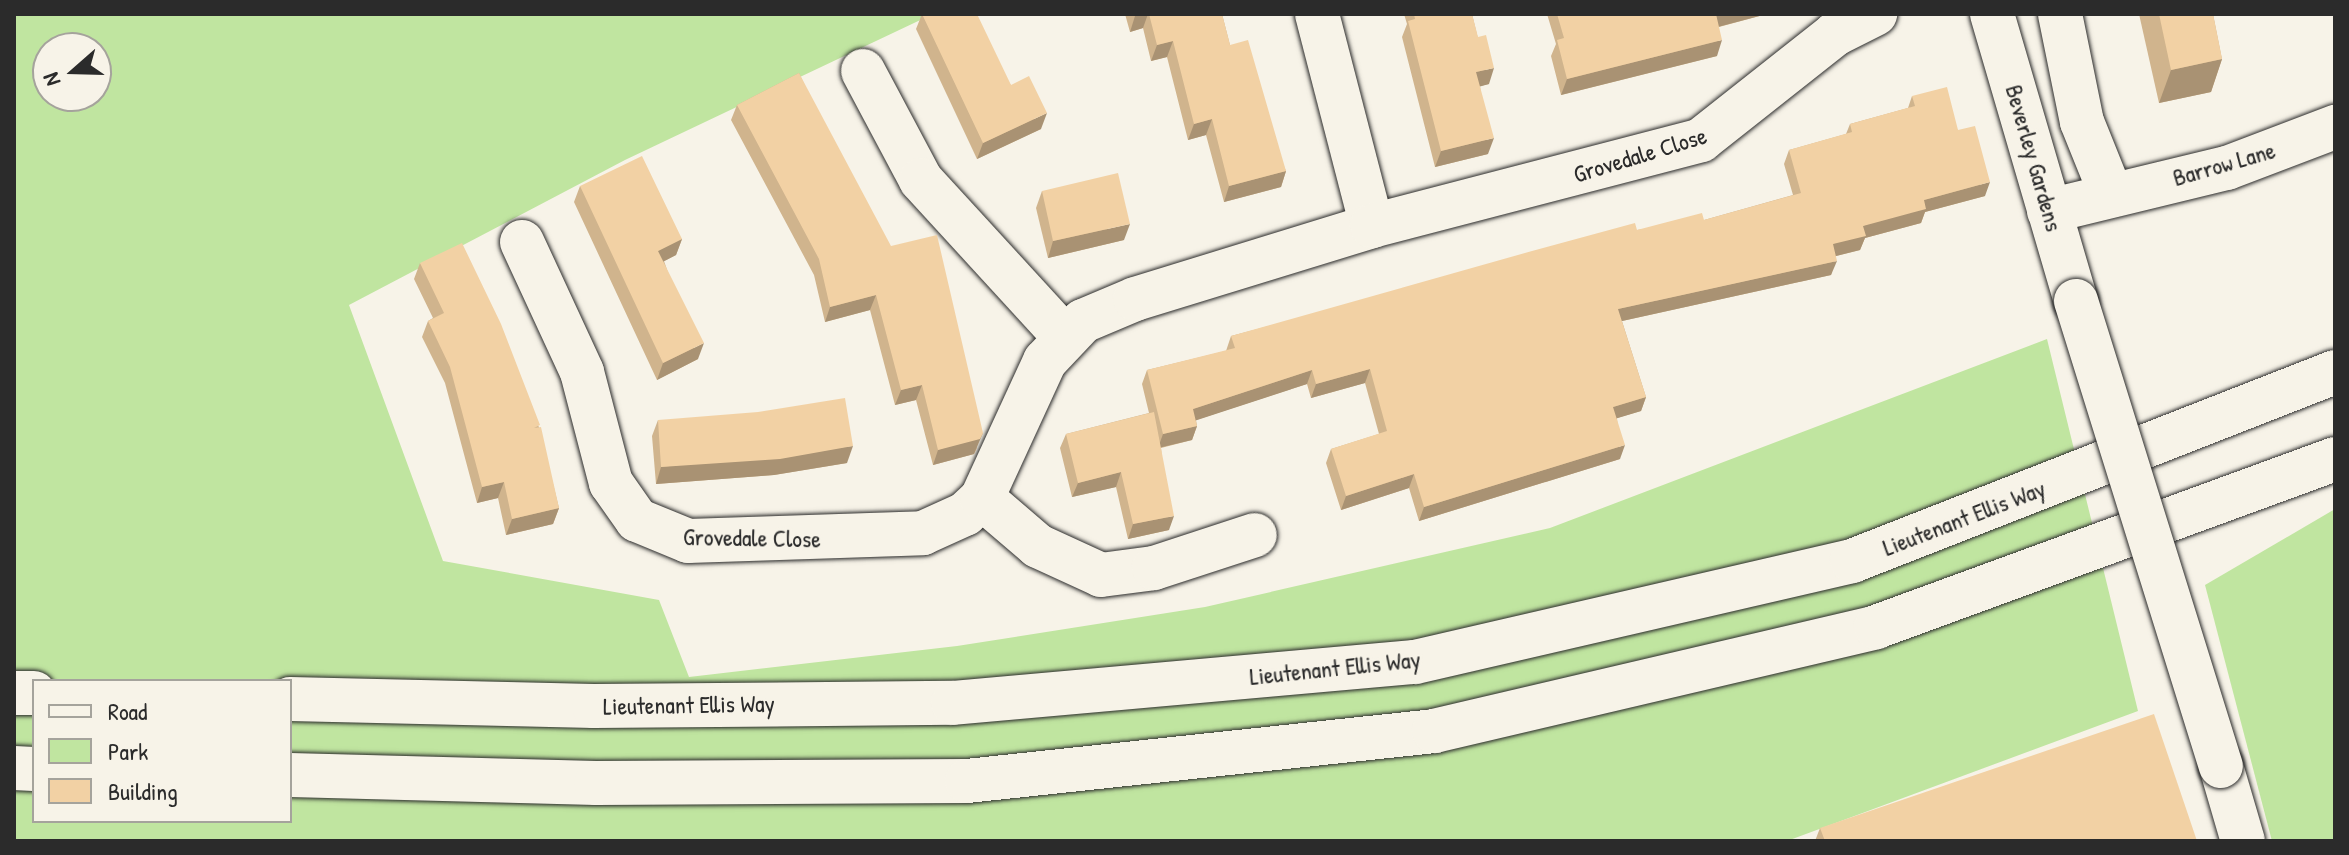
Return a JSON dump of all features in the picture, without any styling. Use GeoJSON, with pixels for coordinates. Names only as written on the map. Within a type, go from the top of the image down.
{"type":"FeatureCollection","features":[{"type":"Feature","properties":{"kind":"main road"},"geometry":{"type":"LineString","coordinates":[[1317,14],[1372,226]]}},
{"type":"Feature","properties":{"kind":"main road","name":"Grovedale Close"},"geometry":{"type":"LineString","coordinates":[[522,242],[582,372],[611,483],[637,520],[660,533],[688,541],[885,538],[945,525],[982,498],[1030,390],[1064,336],[1083,321],[1135,299],[1372,226],[1701,140],[1835,34],[1875,14]]}},
{"type":"Feature","properties":{"kind":"main road","name":"Beverley Gardens"},"geometry":{"type":"LineString","coordinates":[[1992,14],[2076,301],[2243,841]]}},
{"type":"Feature","properties":{"kind":"main road"},"geometry":{"type":"LineString","coordinates":[[2060,14],[2082,122],[2111,194]]}},
{"type":"Feature","properties":{"kind":"main road"},"geometry":{"type":"LineString","coordinates":[[863,71],[921,180],[1064,336]]}},
{"type":"Feature","properties":{"kind":"main road","name":"Barrow Lane"},"geometry":{"type":"LineString","coordinates":[[2049,211],[2227,168],[2335,127]]}},
{"type":"Feature","properties":{"kind":"main road","name":"Lieutenant Ellis Way"},"geometry":{"type":"LineString","coordinates":[[292,699],[594,706],[953,703],[1415,662],[1852,561],[2335,372]]}},
{"type":"Feature","properties":{"kind":"main road"},"geometry":{"type":"LineString","coordinates":[[292,775],[596,783],[967,781],[1434,731],[1876,627],[2335,459]]}},
{"type":"Feature","properties":{"kind":"main road"},"geometry":{"type":"LineString","coordinates":[[982,498],[1038,546],[1101,575],[1154,568],[1255,535]]}},
{"type":"Feature","properties":{"kind":"green space"},"geometry":{"type":"Polygon","coordinates":[[[14,14],[933,14],[625,160],[349,305],[443,561],[659,600],[689,677],[957,646],[1205,607],[1550,528],[2047,339],[2138,711],[1787,841],[14,841],[14,14]]]}},
{"type":"Feature","properties":{"kind":"green space"},"geometry":{"type":"Polygon","coordinates":[[[2335,509],[2335,841],[2272,841],[2205,585],[2335,509]]]}},
{"type":"Feature","properties":{"kind":"building"},"geometry":{"type":"Polygon","coordinates":[[[922,14],[977,14],[1011,85],[1029,76],[1047,113],[983,143],[922,14]]]}},
{"type":"Feature","properties":{"kind":"building"},"geometry":{"type":"Polygon","coordinates":[[[1149,14],[1222,14],[1230,45],[1248,40],[1286,171],[1229,186],[1212,119],[1194,124],[1173,41],[1157,45],[1149,14]]]}},
{"type":"Feature","properties":{"kind":"building"},"geometry":{"type":"Polygon","coordinates":[[[1414,14],[1472,14],[1478,37],[1486,35],[1494,68],[1476,72],[1494,138],[1441,151],[1408,21],[1415,19],[1414,14]]]}},
{"type":"Feature","properties":{"kind":"building"},"geometry":{"type":"Polygon","coordinates":[[[1557,14],[1716,14],[1722,40],[1567,79],[1557,40],[1564,38],[1557,14]]]}},
{"type":"Feature","properties":{"kind":"building"},"geometry":{"type":"Polygon","coordinates":[[[2159,14],[2213,14],[2222,59],[2171,70],[2159,14]]]}},
{"type":"Feature","properties":{"kind":"building"},"geometry":{"type":"Polygon","coordinates":[[[799,73],[891,246],[937,235],[983,433],[980,439],[938,450],[922,385],[901,390],[876,295],[830,307],[819,259],[737,105],[799,73]]]}},
{"type":"Feature","properties":{"kind":"building"},"geometry":{"type":"Polygon","coordinates":[[[1947,87],[1958,130],[1975,126],[1990,182],[1924,200],[1926,209],[1863,226],[1866,236],[1833,244],[1837,261],[1618,309],[1646,397],[1613,407],[1625,445],[1424,507],[1414,474],[1346,496],[1331,449],[1387,431],[1370,369],[1316,384],[1312,370],[1193,409],[1197,426],[1163,434],[1147,370],[1235,348],[1231,336],[1635,223],[1637,230],[1702,213],[1704,220],[1801,193],[1789,150],[1852,132],[1850,124],[1915,106],[1912,96],[1947,87]]]}},
{"type":"Feature","properties":{"kind":"building"},"geometry":{"type":"Polygon","coordinates":[[[642,156],[682,239],[658,251],[704,343],[663,363],[580,186],[642,156]]]}},
{"type":"Feature","properties":{"kind":"building"},"geometry":{"type":"Polygon","coordinates":[[[1118,173],[1130,224],[1053,241],[1042,191],[1118,173]]]}},
{"type":"Feature","properties":{"kind":"building"},"geometry":{"type":"Polygon","coordinates":[[[462,243],[501,324],[540,425],[534,428],[541,427],[559,508],[512,519],[504,482],[482,487],[450,367],[428,321],[444,313],[420,263],[462,243]]]}},
{"type":"Feature","properties":{"kind":"building"},"geometry":{"type":"Polygon","coordinates":[[[845,398],[853,446],[780,459],[661,467],[658,420],[758,412],[845,398]]]}},
{"type":"Feature","properties":{"kind":"building"},"geometry":{"type":"Polygon","coordinates":[[[1154,412],[1174,516],[1133,524],[1121,472],[1078,483],[1066,434],[1154,412]]]}},
{"type":"Feature","properties":{"kind":"building"},"geometry":{"type":"Polygon","coordinates":[[[2154,714],[2197,841],[1825,841],[1820,828],[2154,714]]]}}]}
